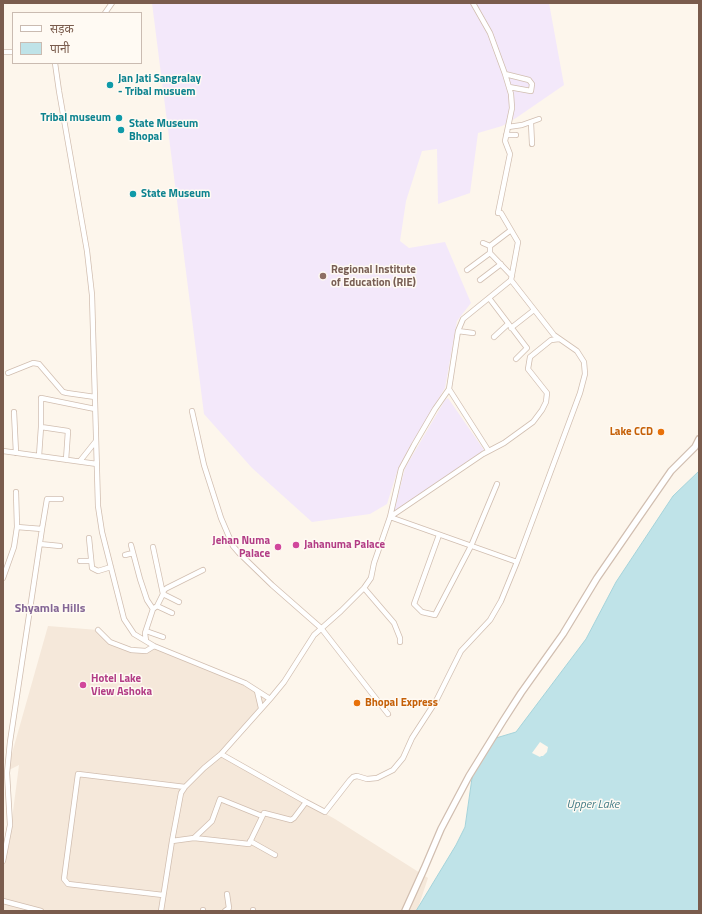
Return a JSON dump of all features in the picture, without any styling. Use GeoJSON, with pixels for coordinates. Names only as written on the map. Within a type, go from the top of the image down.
{"type":"FeatureCollection","features":[{"type":"Feature","properties":{"kind":"street"},"geometry":{"type":"LineString","coordinates":[[106,12],[112,3]]}},
{"type":"Feature","properties":{"kind":"street"},"geometry":{"type":"LineString","coordinates":[[161,911],[181,794],[185,787],[221,754],[270,699],[284,682],[314,635],[364,588],[371,578],[374,563],[390,518],[401,469],[434,409],[449,389],[458,331],[463,319],[512,278],[518,242],[501,213],[498,213],[510,154],[505,141],[512,108],[509,87],[505,74],[490,34],[473,3]]}},
{"type":"Feature","properties":{"kind":"street"},"geometry":{"type":"LineString","coordinates":[[55,64],[87,251],[92,295],[98,506],[110,567],[124,619],[134,634],[154,646],[245,683],[270,699]]}},
{"type":"Feature","properties":{"kind":"street"},"geometry":{"type":"LineString","coordinates":[[505,74],[529,80],[532,84],[531,90],[509,87]]}},
{"type":"Feature","properties":{"kind":"street"},"geometry":{"type":"LineString","coordinates":[[508,127],[522,125],[539,119]]}},
{"type":"Feature","properties":{"kind":"street"},"geometry":{"type":"LineString","coordinates":[[531,122],[532,144]]}},
{"type":"Feature","properties":{"kind":"street"},"geometry":{"type":"LineString","coordinates":[[506,135],[516,135]]}},
{"type":"Feature","properties":{"kind":"street"},"geometry":{"type":"LineString","coordinates":[[490,246],[511,230]]}},
{"type":"Feature","properties":{"kind":"street"},"geometry":{"type":"LineString","coordinates":[[483,243],[490,246]]}},
{"type":"Feature","properties":{"kind":"street"},"geometry":{"type":"LineString","coordinates":[[221,754],[325,812],[353,777],[377,778],[393,770],[402,758],[412,738],[436,701],[461,651],[490,620],[501,601],[578,399],[585,374],[584,362],[577,351],[554,335],[534,310],[512,278],[490,253],[490,246]]}},
{"type":"Feature","properties":{"kind":"street"},"geometry":{"type":"LineString","coordinates":[[467,270],[490,253]]}},
{"type":"Feature","properties":{"kind":"street"},"geometry":{"type":"LineString","coordinates":[[480,280],[501,264]]}},
{"type":"Feature","properties":{"kind":"street"},"geometry":{"type":"LineString","coordinates":[[489,298],[527,348],[516,359]]}},
{"type":"Feature","properties":{"kind":"street"},"geometry":{"type":"LineString","coordinates":[[494,337],[534,310]]}},
{"type":"Feature","properties":{"kind":"street"},"geometry":{"type":"LineString","coordinates":[[458,331],[473,333]]}},
{"type":"Feature","properties":{"kind":"street"},"geometry":{"type":"LineString","coordinates":[[390,518],[488,450],[504,443],[533,422],[546,402],[547,393],[528,369],[530,357],[551,340],[559,339]]}},
{"type":"Feature","properties":{"kind":"street"},"geometry":{"type":"LineString","coordinates":[[8,373],[36,363],[39,364],[63,392],[95,396]]}},
{"type":"Feature","properties":{"kind":"street"},"geometry":{"type":"LineString","coordinates":[[449,389],[488,450]]}},
{"type":"Feature","properties":{"kind":"street"},"geometry":{"type":"LineString","coordinates":[[39,456],[41,427],[40,398],[95,409]]}},
{"type":"Feature","properties":{"kind":"street"},"geometry":{"type":"LineString","coordinates":[[14,412],[16,453]]}},
{"type":"Feature","properties":{"kind":"street"},"geometry":{"type":"LineString","coordinates":[[192,412],[204,465],[221,518],[232,546],[272,585],[321,628],[388,714]]}},
{"type":"Feature","properties":{"kind":"street"},"geometry":{"type":"LineString","coordinates":[[41,427],[68,431],[66,460]]}},
{"type":"Feature","properties":{"kind":"street"},"geometry":{"type":"LineString","coordinates":[[404,911],[441,829],[469,776],[503,721],[563,634],[597,578],[641,514],[671,471],[695,447],[699,439]]}},
{"type":"Feature","properties":{"kind":"street"},"geometry":{"type":"LineString","coordinates":[[80,461],[96,441]]}},
{"type":"Feature","properties":{"kind":"street"},"geometry":{"type":"LineString","coordinates":[[3,452],[97,464]]}},
{"type":"Feature","properties":{"kind":"street"},"geometry":{"type":"LineString","coordinates":[[439,535],[414,604],[422,612],[435,615],[472,546],[497,484]]}},
{"type":"Feature","properties":{"kind":"street"},"geometry":{"type":"LineString","coordinates":[[3,578],[14,547],[17,527],[16,492]]}},
{"type":"Feature","properties":{"kind":"street"},"geometry":{"type":"LineString","coordinates":[[3,861],[10,825],[7,773],[10,742],[42,529],[47,499],[61,499]]}},
{"type":"Feature","properties":{"kind":"street"},"geometry":{"type":"LineString","coordinates":[[390,518],[517,562]]}},
{"type":"Feature","properties":{"kind":"street"},"geometry":{"type":"LineString","coordinates":[[17,527],[42,529]]}},
{"type":"Feature","properties":{"kind":"street"},"geometry":{"type":"LineString","coordinates":[[89,538],[92,568],[98,571],[110,567]]}},
{"type":"Feature","properties":{"kind":"street"},"geometry":{"type":"LineString","coordinates":[[40,544],[60,546]]}},
{"type":"Feature","properties":{"kind":"street"},"geometry":{"type":"LineString","coordinates":[[131,545],[140,580],[148,600],[155,608],[172,613]]}},
{"type":"Feature","properties":{"kind":"street"},"geometry":{"type":"LineString","coordinates":[[153,548],[162,594]]}},
{"type":"Feature","properties":{"kind":"street"},"geometry":{"type":"LineString","coordinates":[[125,555],[133,553]]}},
{"type":"Feature","properties":{"kind":"street"},"geometry":{"type":"LineString","coordinates":[[80,561],[91,561]]}},
{"type":"Feature","properties":{"kind":"street"},"geometry":{"type":"LineString","coordinates":[[146,641],[146,631],[164,590],[203,570]]}},
{"type":"Feature","properties":{"kind":"street"},"geometry":{"type":"LineString","coordinates":[[364,588],[394,623],[400,638],[400,642]]}},
{"type":"Feature","properties":{"kind":"street"},"geometry":{"type":"LineString","coordinates":[[162,594],[179,602]]}},
{"type":"Feature","properties":{"kind":"street"},"geometry":{"type":"LineString","coordinates":[[98,630],[110,642],[131,650],[146,651],[154,646]]}},
{"type":"Feature","properties":{"kind":"street"},"geometry":{"type":"LineString","coordinates":[[146,631],[163,637]]}},
{"type":"Feature","properties":{"kind":"street"},"geometry":{"type":"LineString","coordinates":[[257,691],[261,708]]}},
{"type":"Feature","properties":{"kind":"street"},"geometry":{"type":"LineString","coordinates":[[3,746],[10,742]]}},
{"type":"Feature","properties":{"kind":"street"},"geometry":{"type":"LineString","coordinates":[[163,894],[68,884],[64,879],[78,774],[185,787]]}},
{"type":"Feature","properties":{"kind":"street"},"geometry":{"type":"LineString","coordinates":[[194,838],[212,821],[220,799],[262,816]]}},
{"type":"Feature","properties":{"kind":"street"},"geometry":{"type":"LineString","coordinates":[[172,841],[194,838],[249,844],[264,813],[291,820],[306,802]]}},
{"type":"Feature","properties":{"kind":"street"},"geometry":{"type":"LineString","coordinates":[[250,841],[275,855]]}},
{"type":"Feature","properties":{"kind":"street"},"geometry":{"type":"LineString","coordinates":[[225,911],[229,908],[227,894]]}},
{"type":"Feature","properties":{"kind":"street"},"geometry":{"type":"LineString","coordinates":[[3,901],[41,911]]}},
{"type":"Feature","properties":{"kind":"shaded area","name":"Regional Institute of Education (RIE)"},"geometry":{"type":"Polygon","coordinates":[[[152,3],[549,3],[564,85],[502,126],[478,133],[470,193],[438,204],[437,149],[422,151],[406,201],[400,241],[409,248],[445,242],[471,303],[457,321],[445,388],[409,448],[397,472],[387,504],[370,514],[312,522],[252,468],[204,414],[152,3]]]}},
{"type":"Feature","properties":{"kind":"shaded area"},"geometry":{"type":"Polygon","coordinates":[[[448,398],[484,450],[394,511],[405,468],[445,400],[448,398]]]}},
{"type":"Feature","properties":{"kind":"shaded area"},"geometry":{"type":"Polygon","coordinates":[[[48,626],[98,630],[112,643],[146,651],[154,646],[245,683],[270,699],[218,754],[335,819],[428,878],[417,911],[3,911],[3,845],[11,827],[19,765],[7,771],[48,626]]]}},
{"type":"Feature","properties":{"kind":"water","name":"Upper Lake"},"geometry":{"type":"Polygon","coordinates":[[[699,471],[699,911],[416,911],[456,845],[465,827],[473,771],[496,738],[516,732],[586,639],[616,582],[673,496],[699,471]]]}},
{"type":"Feature","properties":{"kind":"pier"},"geometry":{"type":"Polygon","coordinates":[[[540,742],[548,747],[547,752],[540,757],[532,753],[540,742]]]}},
{"type":"Feature","properties":{"kind":"place","name":"Jan Jati Sangralay - Tribal musuem"},"geometry":{"type":"Point","coordinates":[110,85]}},
{"type":"Feature","properties":{"kind":"place","name":"Tribal museum"},"geometry":{"type":"Point","coordinates":[119,118]}},
{"type":"Feature","properties":{"kind":"place","name":"State Museum Bhopal"},"geometry":{"type":"Point","coordinates":[121,130]}},
{"type":"Feature","properties":{"kind":"place","name":"State Museum"},"geometry":{"type":"Point","coordinates":[133,194]}},
{"type":"Feature","properties":{"kind":"place","name":"Regional Institute of Education (RIE)"},"geometry":{"type":"Point","coordinates":[323,276]}},
{"type":"Feature","properties":{"kind":"place","name":"Lake CCD"},"geometry":{"type":"Point","coordinates":[661,432]}},
{"type":"Feature","properties":{"kind":"place","name":"Jahanuma Palace"},"geometry":{"type":"Point","coordinates":[296,545]}},
{"type":"Feature","properties":{"kind":"place","name":"Jehan Numa Palace"},"geometry":{"type":"Point","coordinates":[278,547]}},
{"type":"Feature","properties":{"kind":"place","name":"Hotel Lake View Ashoka"},"geometry":{"type":"Point","coordinates":[83,685]}},
{"type":"Feature","properties":{"kind":"place","name":"Bhopal Express"},"geometry":{"type":"Point","coordinates":[357,703]}},
{"type":"Feature","properties":{"kind":"district","name":"Shyamla Hills"},"geometry":{"type":"Point","coordinates":[50,609]}}]}
